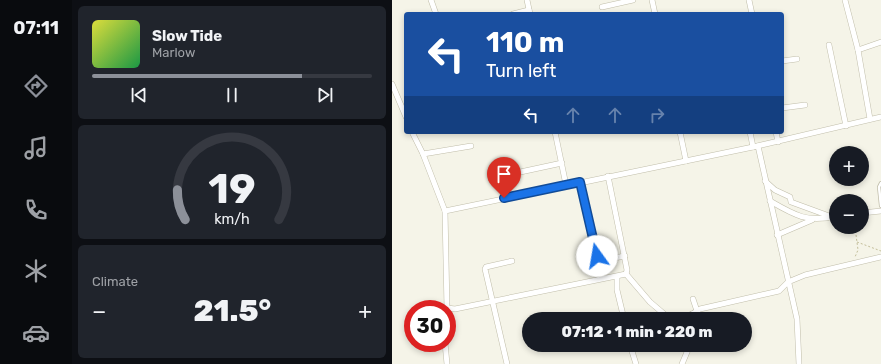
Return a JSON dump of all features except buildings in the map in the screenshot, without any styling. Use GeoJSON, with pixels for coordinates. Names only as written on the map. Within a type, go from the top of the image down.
{"type":"FeatureCollection","features":[{"type":"Feature","properties":{"kind":"street"},"geometry":{"type":"LineString","coordinates":[[431,0],[435,12]]}},
{"type":"Feature","properties":{"kind":"street"},"geometry":{"type":"LineString","coordinates":[[527,0],[529,12]]}},
{"type":"Feature","properties":{"kind":"street"},"geometry":{"type":"LineString","coordinates":[[602,7],[633,0]]}},
{"type":"Feature","properties":{"kind":"street"},"geometry":{"type":"LineString","coordinates":[[652,0],[655,12]]}},
{"type":"Feature","properties":{"kind":"street"},"geometry":{"type":"LineString","coordinates":[[749,0],[752,12]]}},
{"type":"Feature","properties":{"kind":"street"},"geometry":{"type":"LineString","coordinates":[[845,0],[858,50],[870,120]]}},
{"type":"Feature","properties":{"kind":"street"},"geometry":{"type":"LineString","coordinates":[[858,50],[881,42]]}},
{"type":"Feature","properties":{"kind":"street"},"geometry":{"type":"LineString","coordinates":[[829,45],[846,126]]}},
{"type":"Feature","properties":{"kind":"street"},"geometry":{"type":"LineString","coordinates":[[784,61],[797,59]]}},
{"type":"Feature","properties":{"kind":"street"},"geometry":{"type":"LineString","coordinates":[[392,84],[403,104]]}},
{"type":"Feature","properties":{"kind":"street"},"geometry":{"type":"LineString","coordinates":[[784,108],[805,105]]}},
{"type":"Feature","properties":{"kind":"street"},"geometry":{"type":"LineString","coordinates":[[445,211],[608,176],[755,147],[881,117]]}},
{"type":"Feature","properties":{"kind":"street"},"geometry":{"type":"LineString","coordinates":[[413,134],[423,154],[445,211],[447,300]]}},
{"type":"Feature","properties":{"kind":"street"},"geometry":{"type":"LineString","coordinates":[[555,134],[566,185]]}},
{"type":"Feature","properties":{"kind":"street"},"geometry":{"type":"LineString","coordinates":[[680,134],[686,161]]}},
{"type":"Feature","properties":{"kind":"street"},"geometry":{"type":"LineString","coordinates":[[751,134],[766,181],[797,319],[799,364]]}},
{"type":"Feature","properties":{"kind":"street"},"geometry":{"type":"LineString","coordinates":[[776,134],[778,142]]}},
{"type":"Feature","properties":{"kind":"street"},"geometry":{"type":"LineString","coordinates":[[423,154],[471,146]]}},
{"type":"Feature","properties":{"kind":"street"},"geometry":{"type":"LineString","coordinates":[[511,174],[562,163]]}},
{"type":"Feature","properties":{"kind":"street"},"geometry":{"type":"LineString","coordinates":[[608,176],[625,256],[627,270],[626,274],[650,302],[662,312]]}},
{"type":"Feature","properties":{"kind":"street"},"geometry":{"type":"LineString","coordinates":[[766,181],[775,190],[790,197],[791,202],[829,215]]}},
{"type":"Feature","properties":{"kind":"street"},"geometry":{"type":"LineString","coordinates":[[580,182],[597,256],[603,260],[625,256]]}},
{"type":"Feature","properties":{"kind":"street"},"geometry":{"type":"LineString","coordinates":[[770,201],[789,213],[813,219]]}},
{"type":"Feature","properties":{"kind":"street"},"geometry":{"type":"LineString","coordinates":[[869,212],[881,211]]}},
{"type":"Feature","properties":{"kind":"street"},"geometry":{"type":"LineString","coordinates":[[777,235],[813,219],[829,217]]}},
{"type":"Feature","properties":{"kind":"street"},"geometry":{"type":"LineString","coordinates":[[704,312],[779,291],[788,282],[805,275],[881,257]]}},
{"type":"Feature","properties":{"kind":"street"},"geometry":{"type":"LineString","coordinates":[[507,364],[485,269],[486,267],[512,261]]}},
{"type":"Feature","properties":{"kind":"street"},"geometry":{"type":"LineString","coordinates":[[456,308],[626,274]]}},
{"type":"Feature","properties":{"kind":"street"},"geometry":{"type":"LineString","coordinates":[[617,277],[617,290],[622,312]]}},
{"type":"Feature","properties":{"kind":"street"},"geometry":{"type":"LineString","coordinates":[[693,299],[693,312]]}},
{"type":"Feature","properties":{"kind":"street"},"geometry":{"type":"LineString","coordinates":[[446,352],[447,364]]}},
{"type":"Feature","properties":{"kind":"street"},"geometry":{"type":"LineString","coordinates":[[632,352],[636,364]]}},
{"type":"Feature","properties":{"kind":"street"},"geometry":{"type":"LineString","coordinates":[[682,364],[687,352]]}},
{"type":"Feature","properties":{"kind":"lane"},"geometry":{"type":"LineString","coordinates":[[881,182],[879,187],[881,206]]}},
{"type":"Feature","properties":{"kind":"path"},"geometry":{"type":"LineString","coordinates":[[854,264],[858,250],[855,234]]}},
{"type":"Feature","properties":{"kind":"path"},"geometry":{"type":"LineString","coordinates":[[856,242],[881,252]]}},
{"type":"Feature","properties":{"kind":"route"},"geometry":{"type":"LineString","coordinates":[[504,198],[580,182],[597,256]]}}]}
